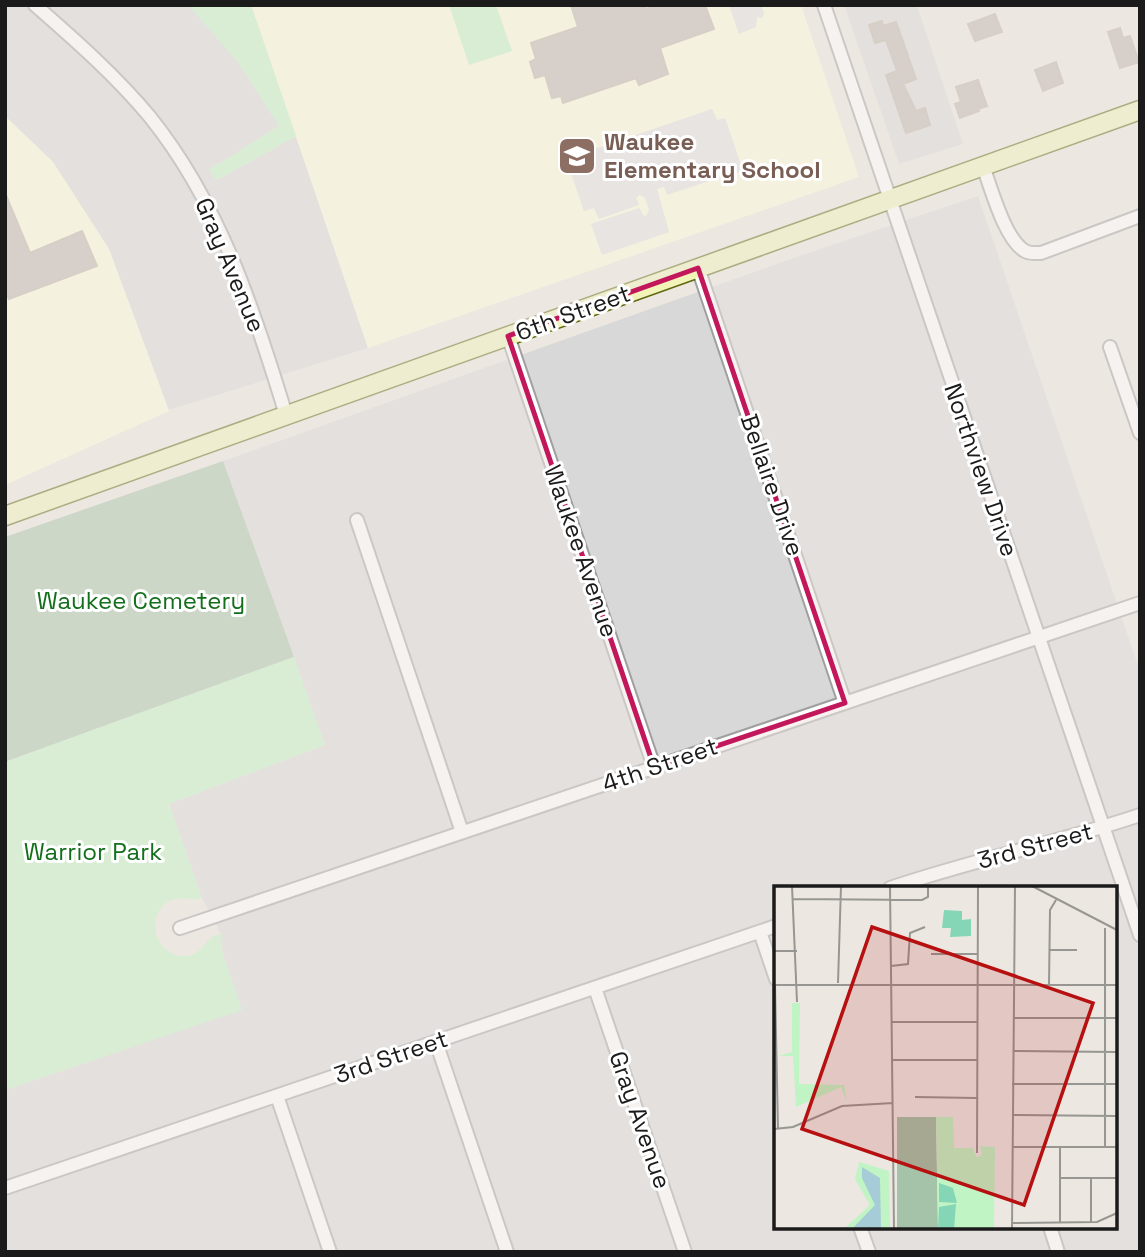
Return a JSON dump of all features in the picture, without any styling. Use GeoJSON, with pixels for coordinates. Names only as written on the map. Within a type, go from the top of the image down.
{"type":"FeatureCollection","features":[{"type":"Feature","properties":{"kind":"main road","name":"6th Street"},"geometry":{"type":"LineString","coordinates":[[5,516],[1140,110]]}},
{"type":"Feature","properties":{"kind":"street","name":"Gray Avenue"},"geometry":{"type":"LineString","coordinates":[[36,5],[89,53],[149,116],[184,164],[222,231],[246,291],[286,415]]}},
{"type":"Feature","properties":{"kind":"street","name":"Northview Drive"},"geometry":{"type":"LineString","coordinates":[[824,5],[1140,935]]}},
{"type":"Feature","properties":{"kind":"street"},"geometry":{"type":"LineString","coordinates":[[983,166],[1008,230],[1023,250],[1032,254],[1140,216]]}},
{"type":"Feature","properties":{"kind":"street","name":"Bellaire Drive"},"geometry":{"type":"LineString","coordinates":[[698,268],[845,703]]}},
{"type":"Feature","properties":{"kind":"street","name":"Waukee Avenue"},"geometry":{"type":"LineString","coordinates":[[508,336],[654,767]]}},
{"type":"Feature","properties":{"kind":"street"},"geometry":{"type":"LineString","coordinates":[[1110,347],[1140,433]]}},
{"type":"Feature","properties":{"kind":"street"},"geometry":{"type":"LineString","coordinates":[[357,520],[462,832]]}},
{"type":"Feature","properties":{"kind":"street","name":"4th Street"},"geometry":{"type":"LineString","coordinates":[[180,928],[1140,603]]}},
{"type":"Feature","properties":{"kind":"street","name":"3rd Street"},"geometry":{"type":"LineString","coordinates":[[896,886],[929,874],[1103,828],[1140,815]]}},
{"type":"Feature","properties":{"kind":"street"},"geometry":{"type":"LineString","coordinates":[[929,874],[933,886]]}},
{"type":"Feature","properties":{"kind":"street","name":"3rd Street"},"geometry":{"type":"LineString","coordinates":[[5,1188],[774,927]]}},
{"type":"Feature","properties":{"kind":"street"},"geometry":{"type":"LineString","coordinates":[[760,932],[774,973]]}},
{"type":"Feature","properties":{"kind":"street","name":"Gray Avenue"},"geometry":{"type":"LineString","coordinates":[[595,988],[685,1252]]}},
{"type":"Feature","properties":{"kind":"street"},"geometry":{"type":"LineString","coordinates":[[436,1042],[507,1252]]}},
{"type":"Feature","properties":{"kind":"street"},"geometry":{"type":"LineString","coordinates":[[276,1096],[330,1252]]}},
{"type":"Feature","properties":{"kind":"street"},"geometry":{"type":"LineString","coordinates":[[861,1229],[869,1252]]}},
{"type":"Feature","properties":{"kind":"street"},"geometry":{"type":"LineString","coordinates":[[1051,1229],[1058,1252]]}},
{"type":"Feature","properties":{"kind":"highlighted area"},"geometry":{"type":"Polygon","coordinates":[[[698,268],[845,703],[654,767],[508,336],[698,268]]]}},
{"type":"Feature","properties":{"kind":"shaded area"},"geometry":{"type":"Polygon","coordinates":[[[5,5],[188,5],[193,9],[238,62],[279,126],[209,170],[217,180],[296,136],[368,348],[169,410],[109,249],[53,162],[5,116],[5,5]]]}},
{"type":"Feature","properties":{"kind":"shaded area","name":"Waukee Elementary School"},"geometry":{"type":"Polygon","coordinates":[[[251,5],[801,5],[859,177],[368,348],[251,5]]]}},
{"type":"Feature","properties":{"kind":"shaded area"},"geometry":{"type":"Polygon","coordinates":[[[729,5],[761,5],[764,13],[762,18],[757,17],[756,27],[739,34],[729,5]]]}},
{"type":"Feature","properties":{"kind":"shaded area"},"geometry":{"type":"Polygon","coordinates":[[[844,5],[917,5],[963,144],[899,164],[844,5]]]}},
{"type":"Feature","properties":{"kind":"shaded area"},"geometry":{"type":"Polygon","coordinates":[[[712,109],[717,120],[725,118],[743,171],[721,178],[719,170],[715,169],[715,179],[667,195],[664,187],[657,189],[669,232],[602,255],[591,224],[639,208],[644,216],[649,209],[645,198],[640,195],[636,198],[639,205],[599,219],[594,208],[584,211],[571,173],[581,170],[577,155],[712,109]]]}},
{"type":"Feature","properties":{"kind":"shaded area"},"geometry":{"type":"Polygon","coordinates":[[[5,116],[53,162],[109,249],[169,411],[5,485],[5,116]]]}},
{"type":"Feature","properties":{"kind":"shaded area"},"geometry":{"type":"Polygon","coordinates":[[[978,196],[1140,671],[1140,1252],[5,1252],[5,1090],[241,1010],[222,951],[221,934],[202,898],[169,804],[325,745],[223,461],[799,256],[978,196]]]}},
{"type":"Feature","properties":{"kind":"green space"},"geometry":{"type":"Polygon","coordinates":[[[188,5],[251,5],[296,136],[217,180],[209,170],[279,126],[238,62],[188,5]]]}},
{"type":"Feature","properties":{"kind":"green space"},"geometry":{"type":"Polygon","coordinates":[[[449,5],[496,5],[512,51],[469,65],[449,5]]]}},
{"type":"Feature","properties":{"kind":"green space","name":"Waukee Cemetery"},"geometry":{"type":"Polygon","coordinates":[[[223,461],[294,657],[5,762],[5,537],[223,461]]]}},
{"type":"Feature","properties":{"kind":"green space","name":"Warrior Park"},"geometry":{"type":"Polygon","coordinates":[[[294,657],[325,745],[169,804],[202,898],[174,899],[165,904],[156,920],[157,937],[168,951],[185,956],[194,954],[212,937],[221,934],[222,951],[242,1010],[5,1090],[5,762],[294,657]]]}},
{"type":"Feature","properties":{"kind":"building"},"geometry":{"type":"Polygon","coordinates":[[[571,5],[645,5],[646,9],[658,5],[705,5],[714,29],[660,48],[668,74],[639,85],[636,78],[563,103],[561,96],[552,98],[545,75],[535,78],[530,62],[536,59],[531,43],[578,27],[571,5]]]}},
{"type":"Feature","properties":{"kind":"building"},"geometry":{"type":"Polygon","coordinates":[[[995,14],[1002,32],[975,41],[968,24],[995,14]]]}},
{"type":"Feature","properties":{"kind":"building"},"geometry":{"type":"Polygon","coordinates":[[[882,21],[883,26],[896,22],[916,79],[903,84],[916,111],[925,108],[930,125],[906,133],[886,75],[897,71],[886,40],[875,43],[869,25],[882,21]]]}},
{"type":"Feature","properties":{"kind":"building"},"geometry":{"type":"Polygon","coordinates":[[[1120,28],[1123,38],[1130,36],[1139,62],[1120,68],[1108,32],[1120,28]]]}},
{"type":"Feature","properties":{"kind":"building"},"geometry":{"type":"Polygon","coordinates":[[[1056,62],[1063,83],[1043,91],[1035,70],[1056,62]]]}},
{"type":"Feature","properties":{"kind":"building"},"geometry":{"type":"Polygon","coordinates":[[[978,80],[987,106],[960,118],[955,104],[961,102],[956,87],[978,80]]]}},
{"type":"Feature","properties":{"kind":"building"},"geometry":{"type":"Polygon","coordinates":[[[5,193],[30,253],[82,231],[97,266],[9,299],[5,289],[5,193]]]}},
{"type":"Feature","properties":{"kind":"place","name":"Waukee Elementary School"},"geometry":{"type":"Point","coordinates":[577,156]}}]}
